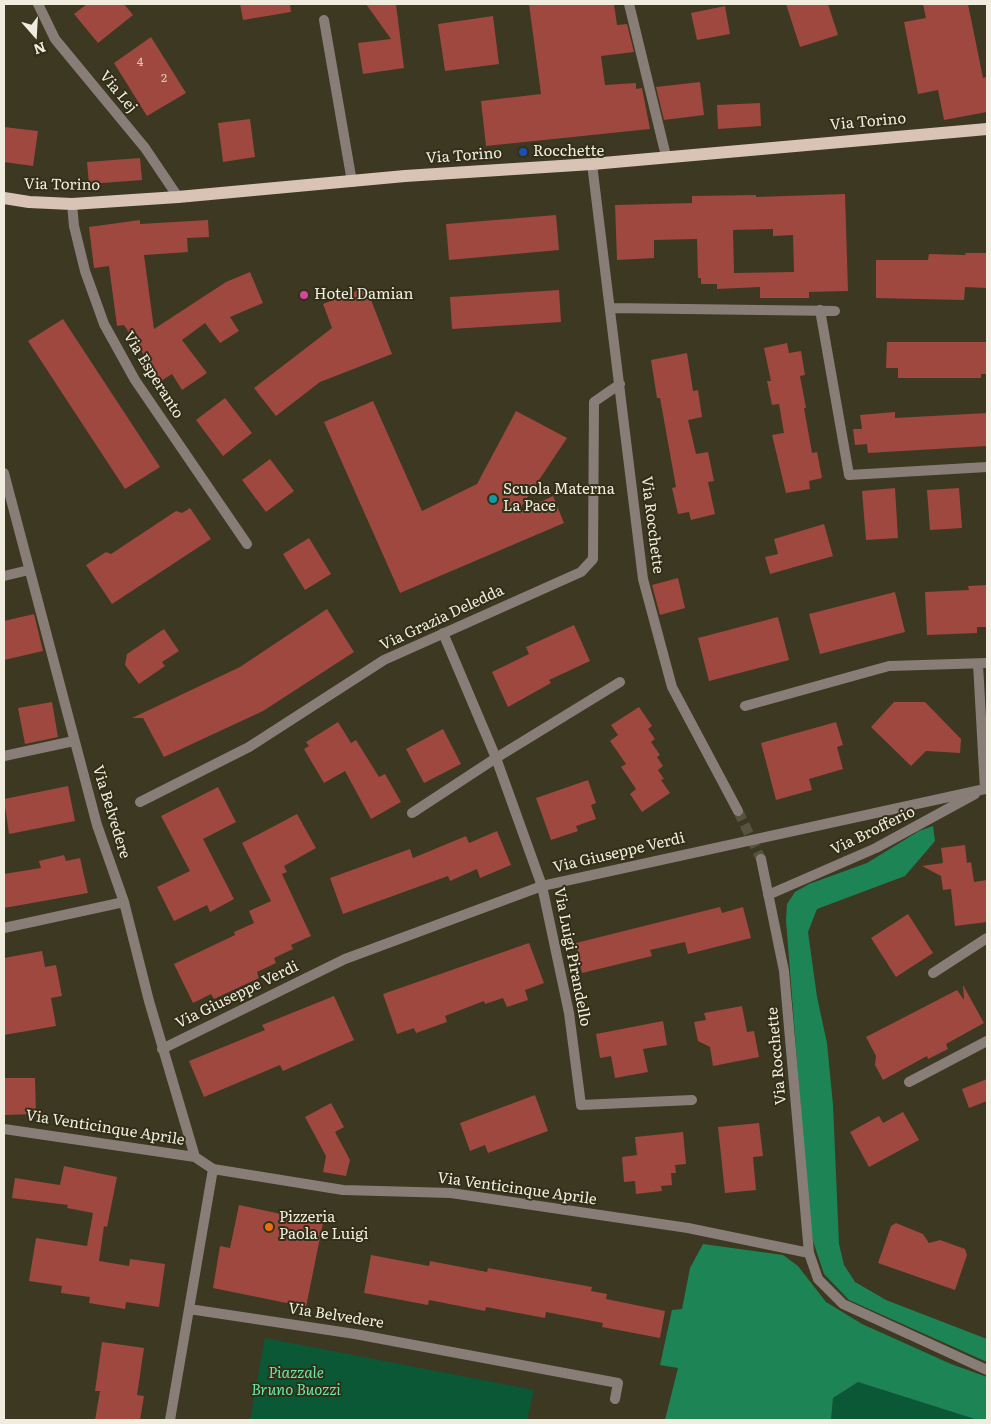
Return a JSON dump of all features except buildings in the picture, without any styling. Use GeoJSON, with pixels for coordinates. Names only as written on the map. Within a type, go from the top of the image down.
{"type":"FeatureCollection","features":[{"type":"Feature","properties":{"kind":"main road","name":"Via Torino"},"geometry":{"type":"LineString","coordinates":[[4,198],[29,202],[72,204],[178,197],[592,164],[987,129]]}},
{"type":"Feature","properties":{"kind":"street","name":"Via Lej"},"geometry":{"type":"LineString","coordinates":[[38,4],[55,39],[145,148],[178,197]]}},
{"type":"Feature","properties":{"kind":"street"},"geometry":{"type":"LineString","coordinates":[[629,4],[666,156]]}},
{"type":"Feature","properties":{"kind":"street"},"geometry":{"type":"LineString","coordinates":[[324,20],[352,182]]}},
{"type":"Feature","properties":{"kind":"street","name":"Via Rocchette"},"geometry":{"type":"LineString","coordinates":[[592,164],[643,579],[672,687],[738,811]]}},
{"type":"Feature","properties":{"kind":"street","name":"Via Esperanto"},"geometry":{"type":"LineString","coordinates":[[72,204],[74,226],[85,271],[104,324],[135,380],[247,544]]}},
{"type":"Feature","properties":{"kind":"street"},"geometry":{"type":"LineString","coordinates":[[611,308],[835,311]]}},
{"type":"Feature","properties":{"kind":"street"},"geometry":{"type":"LineString","coordinates":[[820,310],[849,475],[987,467]]}},
{"type":"Feature","properties":{"kind":"street","name":"Via Grazia Deledda"},"geometry":{"type":"LineString","coordinates":[[140,802],[249,747],[384,660],[443,632],[581,572],[593,559],[594,402],[620,384]]}},
{"type":"Feature","properties":{"kind":"street","name":"Via Belvedere"},"geometry":{"type":"LineString","coordinates":[[4,473],[97,825],[124,902],[162,1049],[195,1157]]}},
{"type":"Feature","properties":{"kind":"street"},"geometry":{"type":"LineString","coordinates":[[4,576],[29,570]]}},
{"type":"Feature","properties":{"kind":"street","name":"Via Luigi Pirandello"},"geometry":{"type":"LineString","coordinates":[[443,632],[496,758],[542,886],[569,1013],[581,1105],[692,1100]]}},
{"type":"Feature","properties":{"kind":"street"},"geometry":{"type":"LineString","coordinates":[[745,706],[889,666],[983,663],[986,790]]}},
{"type":"Feature","properties":{"kind":"street"},"geometry":{"type":"LineString","coordinates":[[412,813],[496,758],[620,682]]}},
{"type":"Feature","properties":{"kind":"street"},"geometry":{"type":"LineString","coordinates":[[4,756],[74,741]]}},
{"type":"Feature","properties":{"kind":"street","name":"Via Giuseppe Verdi"},"geometry":{"type":"LineString","coordinates":[[162,1049],[345,959],[542,886],[986,790]]}},
{"type":"Feature","properties":{"kind":"street","name":"Via Brofferio"},"geometry":{"type":"LineString","coordinates":[[768,895],[876,848],[986,790]]}},
{"type":"Feature","properties":{"kind":"street","name":"Via Rocchette"},"geometry":{"type":"LineString","coordinates":[[761,859],[784,971],[809,1253]]}},
{"type":"Feature","properties":{"kind":"street"},"geometry":{"type":"LineString","coordinates":[[4,928],[124,902]]}},
{"type":"Feature","properties":{"kind":"street"},"geometry":{"type":"LineString","coordinates":[[933,974],[987,938]]}},
{"type":"Feature","properties":{"kind":"street"},"geometry":{"type":"LineString","coordinates":[[909,1082],[987,1041]]}},
{"type":"Feature","properties":{"kind":"street","name":"Via Venticinque Aprile"},"geometry":{"type":"LineString","coordinates":[[4,1129],[195,1157],[213,1169],[344,1190],[461,1194],[688,1228],[809,1253]]}},
{"type":"Feature","properties":{"kind":"street"},"geometry":{"type":"LineString","coordinates":[[170,1420],[213,1169]]}},
{"type":"Feature","properties":{"kind":"street"},"geometry":{"type":"LineString","coordinates":[[809,1253],[818,1279],[843,1304],[987,1370]]}},
{"type":"Feature","properties":{"kind":"street","name":"Via Belvedere"},"geometry":{"type":"LineString","coordinates":[[189,1309],[355,1334],[618,1383],[615,1399]]}},
{"type":"Feature","properties":{"kind":"green space"},"geometry":{"type":"Polygon","coordinates":[[[933,826],[935,841],[905,876],[817,909],[808,932],[817,997],[827,1043],[833,1105],[839,1244],[844,1265],[855,1282],[886,1300],[987,1339],[987,1362],[849,1300],[824,1274],[813,1241],[809,1214],[786,920],[787,904],[795,892],[809,884],[867,863],[919,831],[933,826]]]}},
{"type":"Feature","properties":{"kind":"green space"},"geometry":{"type":"Polygon","coordinates":[[[703,1244],[783,1255],[798,1266],[826,1302],[862,1324],[951,1364],[987,1377],[987,1420],[978,1420],[858,1382],[833,1398],[831,1420],[665,1420],[678,1368],[660,1365],[672,1310],[682,1309],[690,1268],[703,1244]]]}},
{"type":"Feature","properties":{"kind":"green space","name":"Piazzale Bruno Buozzi"},"geometry":{"type":"Polygon","coordinates":[[[265,1338],[534,1390],[527,1420],[250,1420],[265,1338]]]}},
{"type":"Feature","properties":{"kind":"green space"},"geometry":{"type":"Polygon","coordinates":[[[858,1382],[978,1420],[831,1420],[833,1398],[858,1382]]]}},
{"type":"Feature","properties":{"kind":"tunnel"},"geometry":{"type":"LineString","coordinates":[[738,811],[761,859]]}},
{"type":"Feature","properties":{"kind":"place","name":"Rocchette"},"geometry":{"type":"Point","coordinates":[523,152]}},
{"type":"Feature","properties":{"kind":"place","name":"Hotel Damian"},"geometry":{"type":"Point","coordinates":[304,295]}},
{"type":"Feature","properties":{"kind":"place","name":"Scuola Materna La Pace"},"geometry":{"type":"Point","coordinates":[493,499]}},
{"type":"Feature","properties":{"kind":"place","name":"Pizzeria Paola e Luigi"},"geometry":{"type":"Point","coordinates":[269,1227]}}]}
